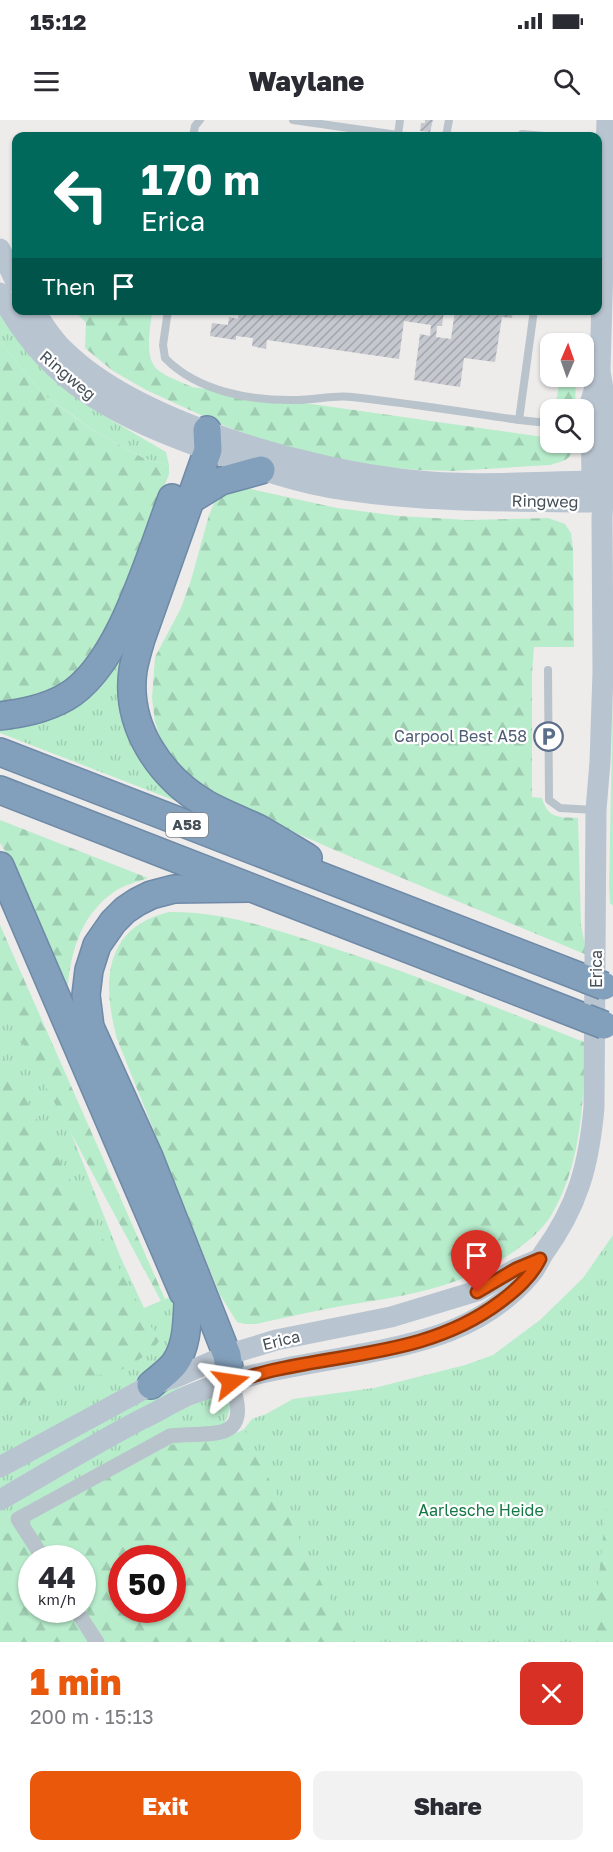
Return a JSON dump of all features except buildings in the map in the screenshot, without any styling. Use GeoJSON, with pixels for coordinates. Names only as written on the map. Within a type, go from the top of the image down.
{"type":"FeatureCollection","features":[{"type":"Feature","properties":{"kind":"highway","name":"A58"},"geometry":{"type":"LineString","coordinates":[[202,442],[190,500],[134,665],[134,700],[143,737],[169,776],[192,795],[261,830],[374,898]]}},
{"type":"Feature","properties":{"kind":"highway"},"geometry":{"type":"LineString","coordinates":[[0,716],[44,708],[67,697],[85,683],[115,642],[202,442]]}},
{"type":"Feature","properties":{"kind":"highway"},"geometry":{"type":"LineString","coordinates":[[190,500],[231,476],[261,470]]}},
{"type":"Feature","properties":{"kind":"highway","name":"A58"},"geometry":{"type":"LineString","coordinates":[[0,752],[601,985]]}},
{"type":"Feature","properties":{"kind":"highway","name":"A58"},"geometry":{"type":"LineString","coordinates":[[0,790],[601,1024]]}},
{"type":"Feature","properties":{"kind":"highway"},"geometry":{"type":"LineString","coordinates":[[0,866],[188,1303],[221,1358],[231,1382]]}},
{"type":"Feature","properties":{"kind":"highway","name":"A58"},"geometry":{"type":"LineString","coordinates":[[221,1358],[149,1157],[90,1027],[86,995],[88,970],[97,945],[113,922],[137,902],[151,895],[174,889],[249,888]]}},
{"type":"Feature","properties":{"kind":"highway"},"geometry":{"type":"LineString","coordinates":[[151,1385],[175,1364],[182,1351],[186,1335],[188,1303]]}},
{"type":"Feature","properties":{"kind":"main road","name":"Erica"},"geometry":{"type":"LineString","coordinates":[[602,299],[607,120]]}},
{"type":"Feature","properties":{"kind":"main road"},"geometry":{"type":"LineString","coordinates":[[0,249],[12,274]]}},
{"type":"Feature","properties":{"kind":"main road","name":"Ringweg"},"geometry":{"type":"LineString","coordinates":[[0,293],[30,343],[74,384],[102,404],[134,421],[202,442],[376,476],[447,483],[595,491]]}},
{"type":"Feature","properties":{"kind":"main road","name":"Ringweg"},"geometry":{"type":"LineString","coordinates":[[38,315],[64,351],[108,385],[150,407],[202,442],[261,470],[344,490],[447,500],[595,491]]}},
{"type":"Feature","properties":{"kind":"main road","name":"Erica"},"geometry":{"type":"LineString","coordinates":[[0,1500],[117,1432],[187,1396],[277,1369],[414,1344],[453,1331],[484,1314],[508,1296],[534,1271],[566,1221],[580,1190],[592,1130],[596,959],[596,810],[590,762],[595,491],[607,413],[600,371],[602,315]]}},
{"type":"Feature","properties":{"kind":"main road","name":"Erica"},"geometry":{"type":"LineString","coordinates":[[0,1467],[151,1385],[221,1358],[276,1340],[391,1317],[477,1292],[516,1269],[540,1259]]}},
{"type":"Feature","properties":{"kind":"street"},"geometry":{"type":"LineString","coordinates":[[35,1545],[18,1519],[170,1436],[193,1434],[207,1436],[233,1426],[237,1404],[231,1382]]}},
{"type":"Feature","properties":{"kind":"street"},"geometry":{"type":"LineString","coordinates":[[85,1623],[97,1642]]}},
{"type":"Feature","properties":{"kind":"lane"},"geometry":{"type":"LineString","coordinates":[[293,120],[377,132]]}},
{"type":"Feature","properties":{"kind":"lane"},"geometry":{"type":"LineString","coordinates":[[167,315],[163,345],[165,358],[190,376],[222,391],[243,396],[282,400],[350,397],[540,422]]}},
{"type":"Feature","properties":{"kind":"lane"},"geometry":{"type":"LineString","coordinates":[[519,420],[533,315]]}},
{"type":"Feature","properties":{"kind":"lane"},"geometry":{"type":"LineString","coordinates":[[548,670],[549,800],[560,808],[596,810]]}},
{"type":"Feature","properties":{"kind":"green space"},"geometry":{"type":"Polygon","coordinates":[[[0,307],[60,385],[103,415],[166,452],[169,465],[145,459],[96,432],[44,395],[0,342],[0,307]]]}},
{"type":"Feature","properties":{"kind":"green space"},"geometry":{"type":"Polygon","coordinates":[[[79,315],[152,315],[149,350],[153,365],[166,375],[192,387],[540,437],[540,453],[571,453],[567,459],[550,465],[452,471],[375,466],[282,447],[225,426],[146,390],[113,371],[85,348],[86,323],[79,315]]]}},
{"type":"Feature","properties":{"kind":"green space"},"geometry":{"type":"Polygon","coordinates":[[[0,342],[44,395],[96,432],[145,459],[169,465],[169,474],[104,638],[68,682],[27,700],[0,704],[0,342]]]}},
{"type":"Feature","properties":{"kind":"green space"},"geometry":{"type":"Polygon","coordinates":[[[558,387],[576,387],[575,399],[557,399],[558,387]]]}},
{"type":"Feature","properties":{"kind":"green space"},"geometry":{"type":"Polygon","coordinates":[[[242,487],[337,508],[399,516],[468,520],[548,518],[565,524],[571,533],[573,548],[574,647],[534,647],[532,797],[542,798],[547,810],[555,816],[578,818],[581,925],[587,955],[230,804],[181,771],[163,746],[155,722],[152,698],[155,657],[181,608],[214,503],[227,492],[242,487]]]}},
{"type":"Feature","properties":{"kind":"green space"},"geometry":{"type":"Polygon","coordinates":[[[128,624],[126,693],[207,813],[0,733],[0,720],[128,624]]]}},
{"type":"Feature","properties":{"kind":"green space"},"geometry":{"type":"Polygon","coordinates":[[[613,690],[613,906],[610,903],[609,887],[613,690]]]}},
{"type":"Feature","properties":{"kind":"green space"},"geometry":{"type":"Polygon","coordinates":[[[0,820],[148,878],[118,890],[92,913],[73,953],[67,998],[9,857],[0,843],[0,820]]]}},
{"type":"Feature","properties":{"kind":"green space"},"geometry":{"type":"Polygon","coordinates":[[[169,912],[209,914],[286,933],[422,979],[584,1042],[584,1086],[575,1153],[562,1195],[552,1214],[538,1232],[509,1255],[488,1267],[446,1284],[404,1295],[256,1324],[237,1322],[220,1295],[117,1039],[112,1018],[109,978],[120,944],[131,931],[147,920],[169,912]]]}},
{"type":"Feature","properties":{"kind":"green space"},"geometry":{"type":"Polygon","coordinates":[[[0,925],[165,1299],[161,1301],[0,1001],[0,925]]]}},
{"type":"Feature","properties":{"kind":"green space","name":"Aarlesche Heide"},"geometry":{"type":"Polygon","coordinates":[[[0,955],[120,1256],[144,1308],[172,1296],[176,1320],[166,1357],[188,1407],[215,1397],[225,1399],[230,1403],[226,1421],[207,1448],[245,1431],[244,1429],[252,1419],[293,1399],[374,1388],[465,1365],[493,1355],[540,1320],[583,1278],[613,1235],[613,1642],[0,1642],[0,955]]]}},
{"type":"Feature","properties":{"kind":"green space"},"geometry":{"type":"Polygon","coordinates":[[[0,1052],[159,1341],[150,1353],[114,1374],[95,1375],[61,1384],[0,1416],[0,1052]]]}},
{"type":"Feature","properties":{"kind":"green space"},"geometry":{"type":"Polygon","coordinates":[[[244,1429],[351,1642],[102,1642],[91,1623],[96,1623],[96,1545],[44,1545],[29,1520],[164,1446],[225,1437],[244,1429]]]}},
{"type":"Feature","properties":{"kind":"green space"},"geometry":{"type":"Polygon","coordinates":[[[613,1439],[613,1566],[602,1560],[613,1573],[613,1642],[599,1642],[595,1615],[613,1439]]]}},
{"type":"Feature","properties":{"kind":"green space"},"geometry":{"type":"Polygon","coordinates":[[[16,1529],[27,1545],[18,1545],[18,1623],[78,1623],[90,1642],[0,1642],[0,1537],[16,1529]]]}},
{"type":"Feature","properties":{"kind":"place","name":"Carpool Best A58"},"geometry":{"type":"Point","coordinates":[548,736]}},
{"type":"Feature","properties":{"kind":"route"},"geometry":{"type":"LineString","coordinates":[[231,1382],[277,1369],[414,1344],[453,1331],[484,1314],[508,1296],[534,1271],[540,1259],[516,1269],[477,1292]]}}]}
